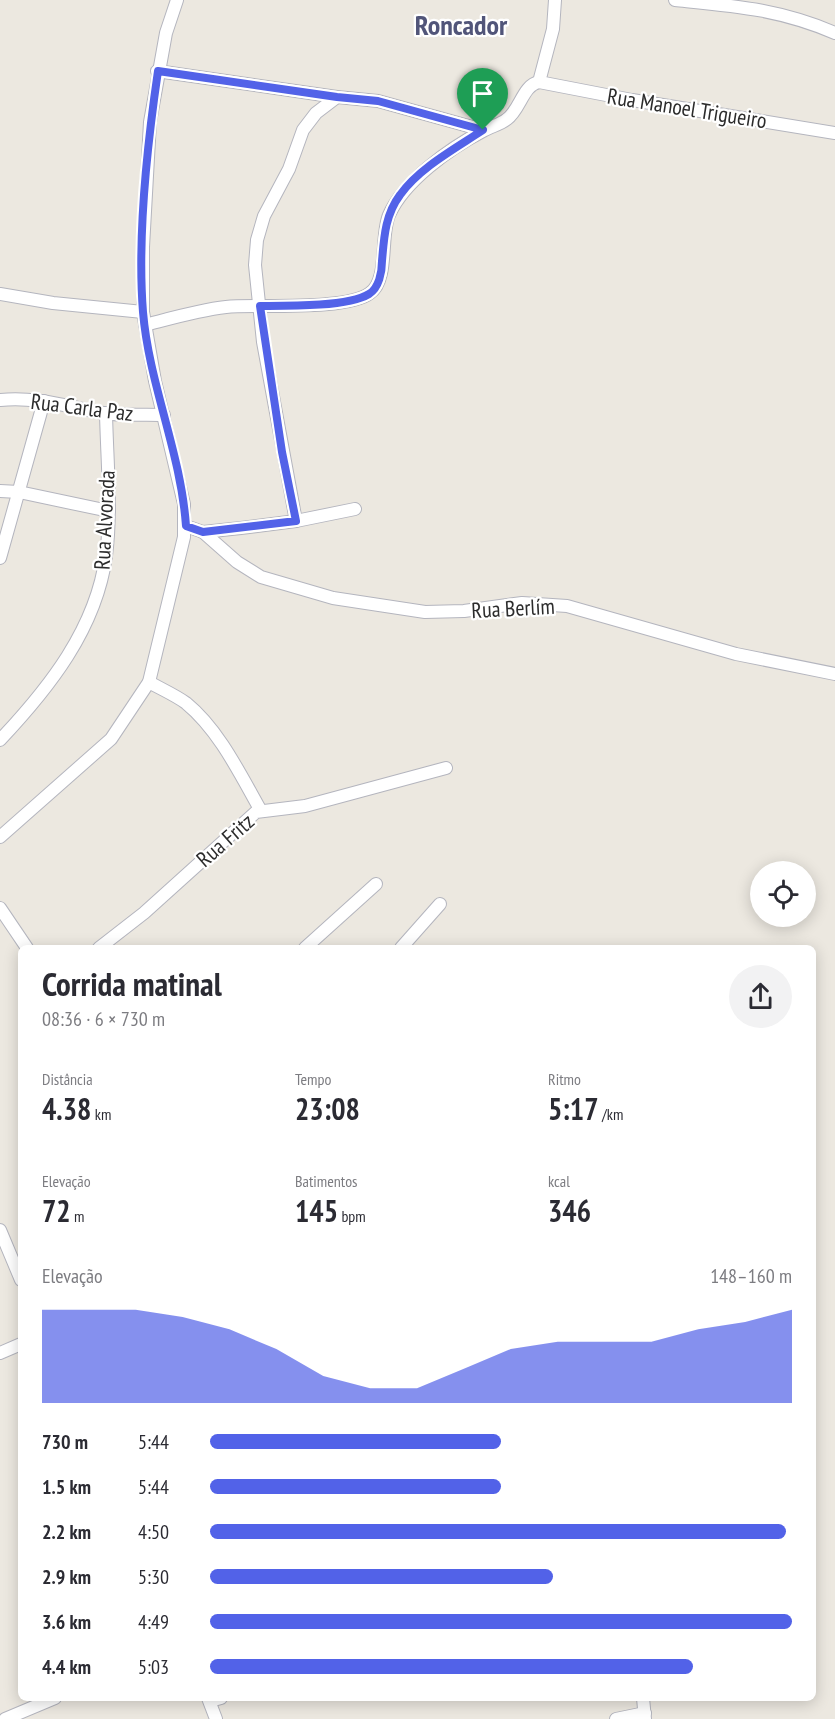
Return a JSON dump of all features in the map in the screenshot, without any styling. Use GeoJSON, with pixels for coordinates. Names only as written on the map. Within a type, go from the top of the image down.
{"type":"FeatureCollection","features":[{"type":"Feature","properties":{"kind":"street"},"geometry":{"type":"LineString","coordinates":[[0,837],[111,739],[149,682],[164,628],[186,526],[184,504],[143,312],[150,122],[166,33],[177,0]]}},
{"type":"Feature","properties":{"kind":"street"},"geometry":{"type":"LineString","coordinates":[[145,325],[226,307],[319,304],[362,297],[374,290],[382,268],[387,220],[399,195],[424,171],[483,130],[508,119],[529,88],[539,82],[553,28],[555,0]]}},
{"type":"Feature","properties":{"kind":"street"},"geometry":{"type":"LineString","coordinates":[[675,0],[760,8],[786,14],[835,33]]}},
{"type":"Feature","properties":{"kind":"street"},"geometry":{"type":"LineString","coordinates":[[158,71],[372,100],[483,130]]}},
{"type":"Feature","properties":{"kind":"street","name":"Rua Manoel Trigueiro"},"geometry":{"type":"LineString","coordinates":[[539,82],[632,100],[835,133]]}},
{"type":"Feature","properties":{"kind":"street"},"geometry":{"type":"LineString","coordinates":[[296,521],[282,452],[260,306],[255,265],[257,240],[264,216],[290,170],[303,130],[316,113],[337,97]]}},
{"type":"Feature","properties":{"kind":"street"},"geometry":{"type":"LineString","coordinates":[[0,294],[53,303],[143,312]]}},
{"type":"Feature","properties":{"kind":"street","name":"Rua Carla Paz"},"geometry":{"type":"LineString","coordinates":[[0,400],[16,398],[106,413],[164,415]]}},
{"type":"Feature","properties":{"kind":"street"},"geometry":{"type":"LineString","coordinates":[[0,558],[44,402]]}},
{"type":"Feature","properties":{"kind":"street","name":"Rua Alvorada"},"geometry":{"type":"LineString","coordinates":[[0,740],[54,678],[88,617],[106,557],[109,511],[106,413]]}},
{"type":"Feature","properties":{"kind":"street"},"geometry":{"type":"LineString","coordinates":[[0,491],[19,492],[109,511]]}},
{"type":"Feature","properties":{"kind":"street"},"geometry":{"type":"LineString","coordinates":[[186,526],[203,532],[296,521],[355,508]]}},
{"type":"Feature","properties":{"kind":"street","name":"Rua Berlím"},"geometry":{"type":"LineString","coordinates":[[203,532],[237,562],[261,577],[333,598],[425,612],[464,611],[522,603],[567,606],[736,654],[835,674]]}},
{"type":"Feature","properties":{"kind":"street"},"geometry":{"type":"LineString","coordinates":[[149,682],[185,703],[203,720],[235,766],[261,811]]}},
{"type":"Feature","properties":{"kind":"street","name":"Rua Fritz"},"geometry":{"type":"LineString","coordinates":[[103,945],[144,913],[245,820],[261,811],[305,806],[354,790],[446,768]]}},
{"type":"Feature","properties":{"kind":"street"},"geometry":{"type":"LineString","coordinates":[[308,945],[376,884]]}},
{"type":"Feature","properties":{"kind":"street"},"geometry":{"type":"LineString","coordinates":[[404,945],[440,904]]}},
{"type":"Feature","properties":{"kind":"street"},"geometry":{"type":"LineString","coordinates":[[0,908],[25,945]]}},
{"type":"Feature","properties":{"kind":"street"},"geometry":{"type":"LineString","coordinates":[[0,1230],[18,1273]]}},
{"type":"Feature","properties":{"kind":"street"},"geometry":{"type":"LineString","coordinates":[[0,1353],[18,1345]]}},
{"type":"Feature","properties":{"kind":"street"},"geometry":{"type":"LineString","coordinates":[[5,1719],[48,1701]]}},
{"type":"Feature","properties":{"kind":"street"},"geometry":{"type":"LineString","coordinates":[[213,1701],[216,1719]]}},
{"type":"Feature","properties":{"kind":"street"},"geometry":{"type":"LineString","coordinates":[[615,1719],[645,1716],[643,1701]]}},
{"type":"Feature","properties":{"kind":"district","name":"Roncador"},"geometry":{"type":"Point","coordinates":[461,24]}},
{"type":"Feature","properties":{"kind":"route"},"geometry":{"type":"LineString","coordinates":[[158,71],[337,97],[366,99],[396,105],[483,130],[424,171],[399,195],[387,220],[382,268],[379,280],[371,293],[354,299],[308,306],[260,306],[282,452],[296,521],[203,532],[186,526],[184,504],[155,381],[143,312],[143,247],[150,122],[158,71]]}}]}
